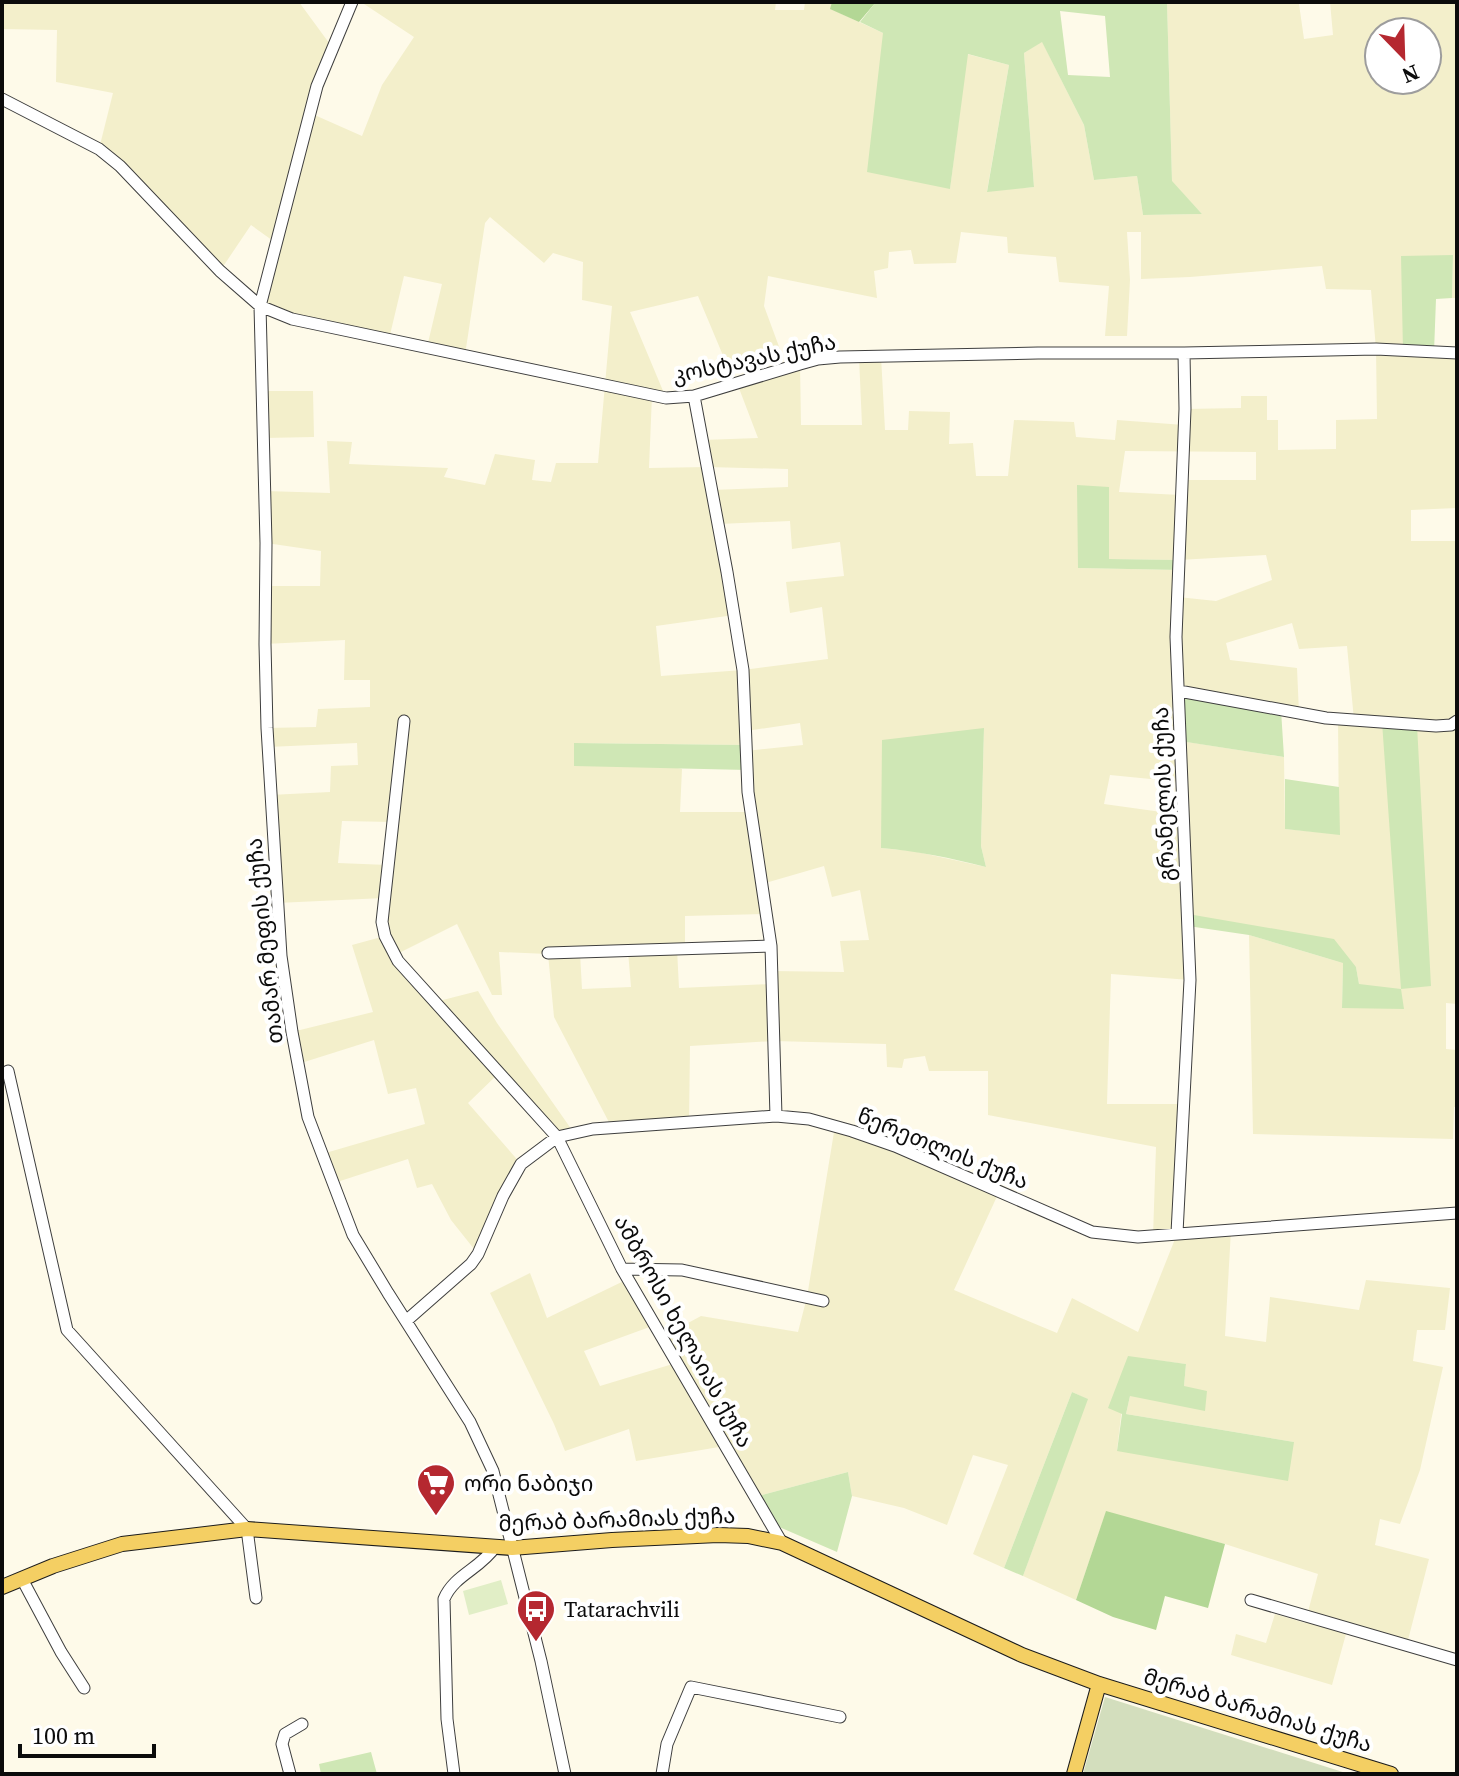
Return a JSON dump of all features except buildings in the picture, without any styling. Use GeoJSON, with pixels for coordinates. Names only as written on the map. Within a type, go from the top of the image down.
{"type":"FeatureCollection","features":[{"type":"Feature","properties":{"kind":"main road","name":"მერაბ ბარამიას ქუჩა"},"geometry":{"type":"LineString","coordinates":[[2,1587],[53,1566],[122,1544],[247,1529],[495,1547],[748,1536],[782,1543],[1022,1655],[1099,1684],[1391,1774]]}},
{"type":"Feature","properties":{"kind":"main road"},"geometry":{"type":"LineString","coordinates":[[1074,1774],[1099,1684]]}},
{"type":"Feature","properties":{"kind":"street","name":"თამარ მეფის ქუჩა"},"geometry":{"type":"LineString","coordinates":[[352,2],[317,86],[260,306],[267,728],[281,956],[308,1117],[353,1235],[470,1422],[493,1471],[541,1661],[565,1774]]}},
{"type":"Feature","properties":{"kind":"street","name":"კოსტავას ქუჩა"},"geometry":{"type":"LineString","coordinates":[[2,99],[99,149],[120,166],[220,271],[260,306],[292,319],[666,398],[694,396],[818,359],[840,357],[1376,349],[1457,353]]}},
{"type":"Feature","properties":{"kind":"street","name":"გრანელის ქუჩა"},"geometry":{"type":"LineString","coordinates":[[1177,1233],[1190,980],[1176,637],[1185,409],[1184,353]]}},
{"type":"Feature","properties":{"kind":"street"},"geometry":{"type":"LineString","coordinates":[[694,396],[743,670],[748,792],[771,946],[776,1116]]}},
{"type":"Feature","properties":{"kind":"street"},"geometry":{"type":"LineString","coordinates":[[1179,691],[1326,718],[1436,726],[1451,725],[1457,721]]}},
{"type":"Feature","properties":{"kind":"street","name":"ამბროსი ხელაიას ქუჩა"},"geometry":{"type":"LineString","coordinates":[[404,721],[382,922],[385,936],[398,961],[557,1137],[622,1269],[782,1543]]}},
{"type":"Feature","properties":{"kind":"street"},"geometry":{"type":"LineString","coordinates":[[548,953],[771,946]]}},
{"type":"Feature","properties":{"kind":"street"},"geometry":{"type":"LineString","coordinates":[[8,1071],[67,1330],[247,1529],[256,1598]]}},
{"type":"Feature","properties":{"kind":"street","name":"წერეთლის ქუჩა"},"geometry":{"type":"LineString","coordinates":[[406,1321],[471,1264],[521,1164],[557,1137],[593,1129],[776,1116],[809,1119],[895,1146],[1092,1232],[1138,1237],[1457,1213]]}},
{"type":"Feature","properties":{"kind":"street"},"geometry":{"type":"LineString","coordinates":[[622,1269],[682,1270],[823,1301]]}},
{"type":"Feature","properties":{"kind":"street"},"geometry":{"type":"LineString","coordinates":[[454,1774],[447,1719],[444,1599],[450,1587],[486,1560],[495,1547]]}},
{"type":"Feature","properties":{"kind":"street"},"geometry":{"type":"LineString","coordinates":[[22,1579],[84,1688]]}},
{"type":"Feature","properties":{"kind":"street"},"geometry":{"type":"LineString","coordinates":[[1251,1600],[1457,1660]]}},
{"type":"Feature","properties":{"kind":"street"},"geometry":{"type":"LineString","coordinates":[[662,1774],[667,1744],[691,1687],[840,1717]]}},
{"type":"Feature","properties":{"kind":"street"},"geometry":{"type":"LineString","coordinates":[[290,1774],[282,1744],[285,1734],[302,1724]]}},
{"type":"Feature","properties":{"kind":"shaded area"},"geometry":{"type":"Polygon","coordinates":[[[2,2],[299,2],[332,47],[310,113],[362,136],[382,85],[414,37],[361,2],[776,2],[775,10],[804,10],[805,2],[832,2],[831,9],[883,33],[950,189],[967,54],[1009,65],[987,191],[1034,187],[1024,53],[1042,41],[1084,125],[1094,180],[1137,176],[1143,215],[1202,214],[1172,182],[1167,2],[1316,2],[1299,4],[1304,39],[1333,35],[1330,2],[1457,2],[1457,298],[1452,298],[1453,255],[1403,350],[1457,353],[1457,508],[1411,510],[1411,541],[1457,541],[1457,1004],[1446,1003],[1446,1049],[1457,1050],[1457,1107],[1454,1107],[1453,1139],[1253,1134],[1249,935],[1343,963],[1342,1008],[1359,984],[1356,967],[1188,914],[1190,980],[1111,974],[1107,1104],[1184,1104],[1177,1233],[1231,1230],[1225,1336],[1266,1342],[1270,1297],[1359,1310],[1366,1280],[1450,1288],[1445,1330],[1417,1330],[1413,1361],[1443,1367],[1420,1470],[1400,1524],[1380,1519],[1375,1545],[1429,1559],[1408,1640],[1349,1623],[1332,1685],[1231,1655],[1236,1634],[1266,1643],[1275,1614],[1305,1623],[1318,1574],[1225,1544],[1106,1512],[1076,1600],[1023,1576],[1087,1399],[1072,1392],[1004,1568],[973,1554],[1008,1465],[973,1455],[947,1525],[904,1508],[852,1496],[848,1472],[755,1497],[725,1446],[636,1461],[629,1429],[565,1451],[490,1293],[530,1273],[547,1318],[628,1279],[655,1325],[584,1351],[600,1386],[676,1363],[662,1337],[701,1316],[798,1332],[807,1297],[835,1126],[999,1192],[954,1290],[1057,1333],[1072,1298],[1138,1332],[1177,1234],[1153,1236],[1156,1147],[988,1115],[988,1071],[929,1071],[925,1056],[904,1059],[902,1068],[887,1067],[886,1044],[774,1041],[690,1046],[689,1122],[612,1128],[554,1017],[548,954],[499,952],[502,995],[492,995],[457,924],[395,955],[435,1002],[478,991],[574,1133],[557,1137],[499,1073],[468,1103],[521,1164],[478,1254],[451,1220],[432,1184],[417,1188],[408,1159],[334,1183],[322,1154],[425,1124],[416,1088],[388,1094],[374,1040],[298,1064],[292,1032],[373,1012],[352,945],[385,936],[384,898],[277,903],[270,795],[330,792],[331,766],[358,765],[357,743],[268,747],[267,728],[316,727],[318,709],[370,707],[370,680],[344,680],[345,640],[265,644],[266,586],[320,586],[321,551],[266,543],[265,491],[330,493],[327,441],[352,442],[349,464],[448,468],[444,477],[485,485],[495,454],[535,460],[532,480],[551,482],[556,463],[598,463],[612,306],[582,300],[583,262],[553,253],[544,263],[490,217],[485,223],[465,355],[427,347],[442,284],[404,276],[389,339],[260,306],[276,243],[251,225],[220,271],[99,149],[113,93],[56,82],[57,30],[2,29],[2,2]],[[961,232],[956,263],[914,264],[911,250],[889,252],[888,268],[874,271],[877,298],[768,276],[764,306],[781,352],[727,365],[698,296],[630,312],[666,398],[652,395],[649,468],[707,467],[703,440],[758,438],[737,383],[800,364],[801,425],[862,425],[859,357],[881,356],[885,430],[908,430],[909,411],[950,412],[949,444],[973,443],[976,476],[1008,476],[1014,420],[1074,422],[1076,437],[1115,440],[1117,420],[1184,425],[1185,409],[1241,408],[1241,396],[1267,396],[1267,420],[1278,420],[1278,450],[1336,449],[1336,420],[1377,419],[1371,290],[1326,289],[1322,266],[1141,279],[1141,232],[1127,232],[1130,280],[1127,336],[1105,336],[1109,286],[1059,282],[1056,257],[1008,253],[1007,237],[961,232]],[[1125,451],[1119,492],[1181,495],[1182,480],[1256,480],[1256,452],[1125,451]],[[708,467],[712,490],[788,487],[788,469],[708,467]],[[1109,488],[1078,568],[1179,570],[1178,597],[1216,601],[1272,580],[1266,555],[1179,560],[1108,559],[1109,488]],[[790,521],[719,524],[734,615],[656,626],[661,676],[828,659],[822,607],[790,613],[786,582],[844,576],[840,542],[792,549],[790,521]],[[1292,623],[1226,643],[1230,660],[1297,668],[1299,713],[1179,691],[1181,741],[1284,757],[1285,829],[1339,834],[1338,719],[1354,720],[1347,646],[1299,649],[1292,623]],[[800,723],[746,731],[746,745],[574,743],[682,769],[680,812],[750,812],[746,751],[803,745],[800,723]],[[984,729],[881,848],[913,851],[986,867],[981,846],[984,729]],[[1110,775],[1104,804],[1183,815],[1181,782],[1110,775]],[[342,821],[338,863],[388,865],[393,822],[342,821]],[[824,866],[762,884],[766,914],[685,916],[685,948],[677,949],[679,988],[771,984],[772,971],[844,972],[840,941],[869,940],[860,890],[832,897],[824,866]],[[628,951],[580,953],[582,989],[631,987],[628,951]],[[1128,1357],[1117,1450],[1294,1442],[1126,1414],[1130,1396],[1184,1386],[1186,1364],[1128,1357]]]}},
{"type":"Feature","properties":{"kind":"shaded area"},"geometry":{"type":"Polygon","coordinates":[[[262,391],[313,391],[314,437],[264,438],[262,391]]]}},
{"type":"Feature","properties":{"kind":"green space"},"geometry":{"type":"Polygon","coordinates":[[[832,2],[876,2],[859,22],[830,9],[832,2]]]}},
{"type":"Feature","properties":{"kind":"green space"},"geometry":{"type":"Polygon","coordinates":[[[876,2],[1167,2],[1172,181],[1202,214],[1143,215],[1137,176],[1094,180],[1084,125],[1042,42],[1024,53],[1034,187],[987,192],[1009,65],[968,54],[950,189],[867,172],[883,33],[860,22],[876,2]],[[1060,11],[1068,75],[1110,77],[1105,16],[1060,11]]]}},
{"type":"Feature","properties":{"kind":"green space"},"geometry":{"type":"Polygon","coordinates":[[[1453,255],[1452,298],[1436,299],[1434,352],[1403,351],[1401,256],[1453,255]]]}},
{"type":"Feature","properties":{"kind":"green space"},"geometry":{"type":"Polygon","coordinates":[[[1077,485],[1109,487],[1109,559],[1179,560],[1179,570],[1078,568],[1077,485]]]}},
{"type":"Feature","properties":{"kind":"green space"},"geometry":{"type":"Polygon","coordinates":[[[1179,691],[1281,710],[1284,757],[1180,741],[1179,691]]]}},
{"type":"Feature","properties":{"kind":"green space"},"geometry":{"type":"Polygon","coordinates":[[[1382,722],[1417,725],[1431,986],[1401,989],[1382,722]]]}},
{"type":"Feature","properties":{"kind":"green space"},"geometry":{"type":"Polygon","coordinates":[[[984,728],[981,846],[986,867],[934,855],[881,848],[882,740],[984,728]]]}},
{"type":"Feature","properties":{"kind":"green space"},"geometry":{"type":"Polygon","coordinates":[[[574,743],[746,745],[747,770],[574,766],[574,743]]]}},
{"type":"Feature","properties":{"kind":"green space"},"geometry":{"type":"Polygon","coordinates":[[[1285,779],[1339,787],[1340,835],[1285,829],[1285,779]]]}},
{"type":"Feature","properties":{"kind":"green space"},"geometry":{"type":"Polygon","coordinates":[[[1188,914],[1334,939],[1356,967],[1359,984],[1401,989],[1404,1009],[1342,1008],[1343,963],[1249,935],[1188,926],[1188,914]]]}},
{"type":"Feature","properties":{"kind":"green space"},"geometry":{"type":"Polygon","coordinates":[[[1128,1356],[1186,1364],[1184,1386],[1207,1391],[1205,1411],[1130,1396],[1126,1414],[1294,1442],[1288,1481],[1117,1451],[1122,1414],[1108,1408],[1128,1356]]]}},
{"type":"Feature","properties":{"kind":"green space"},"geometry":{"type":"Polygon","coordinates":[[[1072,1392],[1088,1399],[1023,1576],[1004,1568],[1072,1392]]]}},
{"type":"Feature","properties":{"kind":"green space"},"geometry":{"type":"Polygon","coordinates":[[[848,1472],[852,1496],[837,1552],[770,1523],[755,1497],[848,1472]]]}},
{"type":"Feature","properties":{"kind":"green space"},"geometry":{"type":"Polygon","coordinates":[[[1106,1511],[1225,1544],[1208,1608],[1165,1596],[1156,1630],[1113,1617],[1076,1600],[1106,1511]]]}},
{"type":"Feature","properties":{"kind":"green space"},"geometry":{"type":"Polygon","coordinates":[[[501,1580],[508,1604],[469,1615],[463,1591],[501,1580]]]}},
{"type":"Feature","properties":{"kind":"green space"},"geometry":{"type":"Polygon","coordinates":[[[1105,1697],[1349,1774],[1083,1774],[1105,1697]]]}},
{"type":"Feature","properties":{"kind":"green space"},"geometry":{"type":"Polygon","coordinates":[[[371,1752],[377,1774],[321,1774],[319,1764],[371,1752]]]}},
{"type":"Feature","properties":{"kind":"place","name":"ორი ნაბიჯი"},"geometry":{"type":"Point","coordinates":[436,1517]}},
{"type":"Feature","properties":{"kind":"place","name":"Tatarachvili"},"geometry":{"type":"Point","coordinates":[536,1643]}}]}
